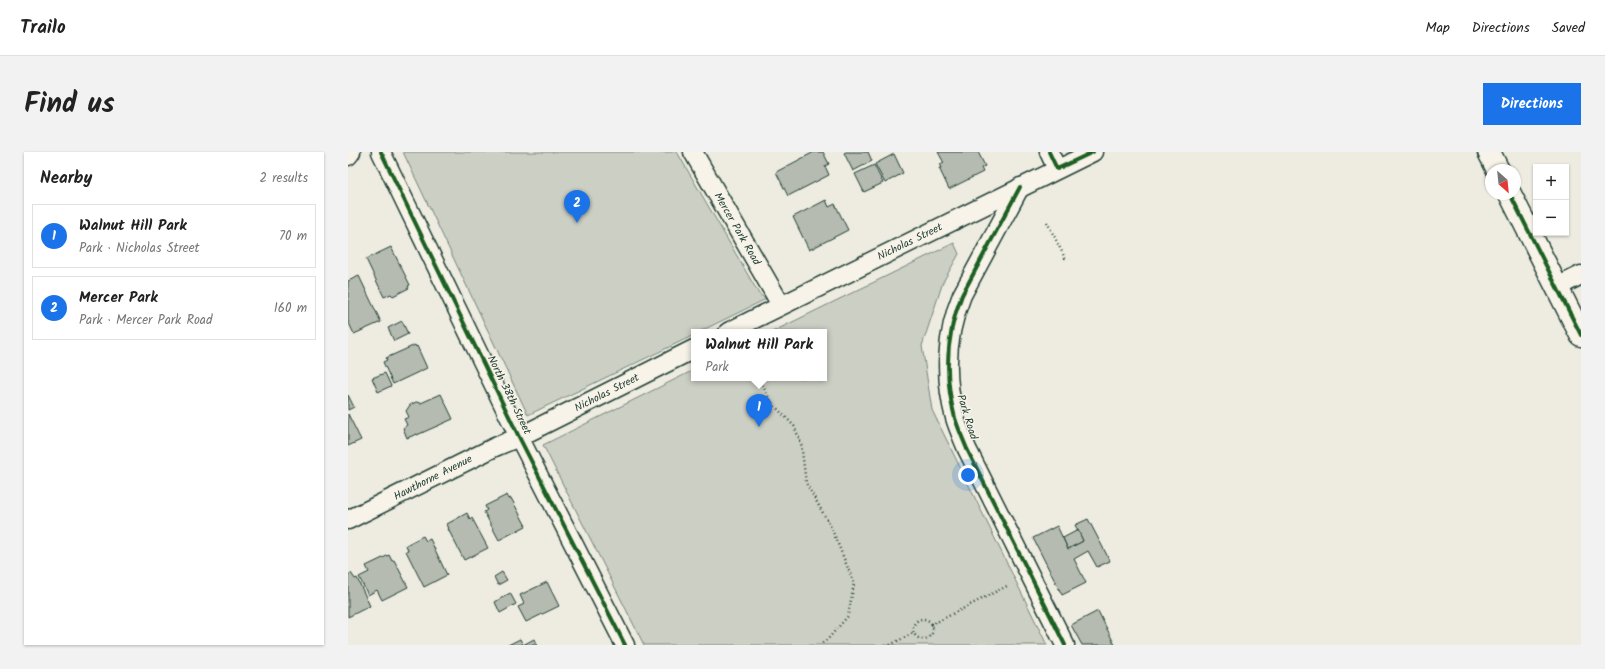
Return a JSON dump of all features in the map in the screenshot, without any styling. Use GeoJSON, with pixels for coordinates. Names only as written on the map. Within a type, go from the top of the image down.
{"type":"FeatureCollection","features":[{"type":"Feature","properties":{"kind":"main road"},"geometry":{"type":"LineString","coordinates":[[1489,152],[1495,164]]}},
{"type":"Feature","properties":{"kind":"main road"},"geometry":{"type":"LineString","coordinates":[[1513,200],[1581,335]]}},
{"type":"Feature","properties":{"kind":"street"},"geometry":{"type":"LineString","coordinates":[[348,156],[351,152]]}},
{"type":"Feature","properties":{"kind":"street","name":"North 38th Street"},"geometry":{"type":"LineString","coordinates":[[381,152],[520,437],[625,645]]}},
{"type":"Feature","properties":{"kind":"street","name":"Mercer Park Road"},"geometry":{"type":"LineString","coordinates":[[693,152],[781,306]]}},
{"type":"Feature","properties":{"kind":"street"},"geometry":{"type":"LineString","coordinates":[[1049,152],[1057,169]]}},
{"type":"Feature","properties":{"kind":"street","name":"Nicholas Street"},"geometry":{"type":"LineString","coordinates":[[734,329],[1093,152]]}},
{"type":"Feature","properties":{"kind":"street","name":"Park Road"},"geometry":{"type":"LineString","coordinates":[[1020,187],[956,309],[949,346],[949,389],[956,418],[967,449],[1065,645]]}},
{"type":"Feature","properties":{"kind":"street"},"geometry":{"type":"LineString","coordinates":[[1557,287],[1581,275]]}},
{"type":"Feature","properties":{"kind":"street","name":"Nicholas Street"},"geometry":{"type":"LineString","coordinates":[[520,437],[691,351]]}},
{"type":"Feature","properties":{"kind":"street","name":"Hawthorne Avenue"},"geometry":{"type":"LineString","coordinates":[[348,520],[495,447],[520,437]]}},
{"type":"Feature","properties":{"kind":"path"},"geometry":{"type":"LineString","coordinates":[[1048,222],[1066,260]]}},
{"type":"Feature","properties":{"kind":"path"},"geometry":{"type":"LineString","coordinates":[[760,381],[771,402],[794,426],[801,443],[806,483],[831,527],[854,584],[848,616],[828,639],[822,643]]}},
{"type":"Feature","properties":{"kind":"path"},"geometry":{"type":"LineString","coordinates":[[931,625],[1006,586]]}},
{"type":"Feature","properties":{"kind":"path"},"geometry":{"type":"LineString","coordinates":[[927,620],[931,625],[931,634],[927,638],[920,639],[914,633],[913,627],[917,621],[927,620]]}},
{"type":"Feature","properties":{"kind":"path"},"geometry":{"type":"LineString","coordinates":[[890,645],[914,633]]}},
{"type":"Feature","properties":{"kind":"shaded area"},"geometry":{"type":"Polygon","coordinates":[[[403,152],[677,152],[759,294],[766,299],[705,329],[691,329],[691,336],[528,415],[403,152]]]}},
{"type":"Feature","properties":{"kind":"shaded area"},"geometry":{"type":"Polygon","coordinates":[[[954,243],[959,254],[943,282],[922,346],[932,410],[1047,645],[644,645],[543,445],[691,371],[691,381],[827,381],[827,329],[778,329],[954,243]]]}},
{"type":"Feature","properties":{"kind":"building"},"geometry":{"type":"Polygon","coordinates":[[[814,152],[823,152],[829,164],[825,166],[829,175],[788,196],[776,172],[814,152]]]}},
{"type":"Feature","properties":{"kind":"building"},"geometry":{"type":"Polygon","coordinates":[[[868,152],[872,161],[853,171],[844,153],[868,152]]]}},
{"type":"Feature","properties":{"kind":"building"},"geometry":{"type":"Polygon","coordinates":[[[938,152],[978,152],[985,166],[981,168],[983,172],[949,189],[939,168],[941,168],[940,165],[944,163],[938,152]]]}},
{"type":"Feature","properties":{"kind":"building"},"geometry":{"type":"Polygon","coordinates":[[[894,154],[903,173],[885,183],[875,164],[894,154]]]}},
{"type":"Feature","properties":{"kind":"building"},"geometry":{"type":"Polygon","coordinates":[[[874,165],[883,183],[864,192],[855,174],[874,165]]]}},
{"type":"Feature","properties":{"kind":"building"},"geometry":{"type":"Polygon","coordinates":[[[826,200],[829,207],[835,204],[848,230],[809,250],[793,217],[826,200]]]}},
{"type":"Feature","properties":{"kind":"building"},"geometry":{"type":"Polygon","coordinates":[[[391,247],[410,285],[408,286],[409,288],[393,296],[391,294],[384,297],[366,259],[391,247]]]}},
{"type":"Feature","properties":{"kind":"building"},"geometry":{"type":"Polygon","coordinates":[[[359,276],[381,322],[354,334],[348,321],[348,281],[359,276]]]}},
{"type":"Feature","properties":{"kind":"building"},"geometry":{"type":"Polygon","coordinates":[[[402,321],[408,334],[394,341],[388,328],[402,321]]]}},
{"type":"Feature","properties":{"kind":"building"},"geometry":{"type":"Polygon","coordinates":[[[415,345],[416,347],[417,346],[427,368],[393,384],[383,362],[387,360],[386,358],[415,345]]]}},
{"type":"Feature","properties":{"kind":"building"},"geometry":{"type":"Polygon","coordinates":[[[385,373],[391,386],[378,392],[372,378],[385,373]]]}},
{"type":"Feature","properties":{"kind":"building"},"geometry":{"type":"Polygon","coordinates":[[[441,394],[453,419],[407,438],[403,428],[407,425],[404,419],[409,417],[406,411],[410,405],[416,402],[421,403],[441,394]]]}},
{"type":"Feature","properties":{"kind":"building"},"geometry":{"type":"Polygon","coordinates":[[[348,395],[354,407],[348,410],[348,395]]]}},
{"type":"Feature","properties":{"kind":"building"},"geometry":{"type":"Polygon","coordinates":[[[348,414],[361,440],[348,446],[348,414]]]}},
{"type":"Feature","properties":{"kind":"building"},"geometry":{"type":"Polygon","coordinates":[[[507,495],[509,499],[511,498],[526,526],[499,540],[484,512],[487,510],[485,506],[507,495]]]}},
{"type":"Feature","properties":{"kind":"building"},"geometry":{"type":"Polygon","coordinates":[[[467,513],[470,519],[472,518],[488,548],[464,560],[448,529],[447,524],[467,513]]]}},
{"type":"Feature","properties":{"kind":"building"},"geometry":{"type":"Polygon","coordinates":[[[1088,519],[1110,561],[1097,567],[1088,551],[1074,559],[1086,583],[1062,595],[1033,538],[1057,526],[1068,549],[1083,541],[1075,525],[1088,519]]]}},
{"type":"Feature","properties":{"kind":"building"},"geometry":{"type":"Polygon","coordinates":[[[1078,530],[1083,541],[1068,549],[1063,538],[1078,530]]]}},
{"type":"Feature","properties":{"kind":"building"},"geometry":{"type":"Polygon","coordinates":[[[423,536],[426,541],[430,539],[447,575],[424,587],[406,551],[408,550],[406,545],[423,536]]]}},
{"type":"Feature","properties":{"kind":"building"},"geometry":{"type":"Polygon","coordinates":[[[389,555],[392,561],[394,560],[408,587],[382,600],[377,590],[368,595],[359,577],[369,572],[366,566],[389,555]]]}},
{"type":"Feature","properties":{"kind":"building"},"geometry":{"type":"Polygon","coordinates":[[[502,572],[507,580],[498,585],[494,577],[502,572]]]}},
{"type":"Feature","properties":{"kind":"building"},"geometry":{"type":"Polygon","coordinates":[[[351,573],[355,579],[357,578],[370,606],[348,617],[348,575],[351,573]]]}},
{"type":"Feature","properties":{"kind":"building"},"geometry":{"type":"Polygon","coordinates":[[[547,582],[559,606],[526,622],[518,607],[524,604],[520,595],[547,582]]]}},
{"type":"Feature","properties":{"kind":"building"},"geometry":{"type":"Polygon","coordinates":[[[510,593],[516,604],[500,613],[495,602],[510,593]]]}},
{"type":"Feature","properties":{"kind":"building"},"geometry":{"type":"Polygon","coordinates":[[[1098,611],[1115,645],[1082,645],[1071,625],[1098,611]]]}},
{"type":"Feature","properties":{"kind":"building"},"geometry":{"type":"Polygon","coordinates":[[[520,639],[523,645],[508,645],[520,639]]]}},
{"type":"Feature","properties":{"kind":"building"},"geometry":{"type":"Polygon","coordinates":[[[534,639],[537,645],[523,645],[534,639]]]}},
{"type":"Feature","properties":{"kind":"cycle path"},"geometry":{"type":"LineString","coordinates":[[381,152],[519,437],[625,645]]}},
{"type":"Feature","properties":{"kind":"cycle path"},"geometry":{"type":"LineString","coordinates":[[1049,152],[1057,169],[1093,152]]}},
{"type":"Feature","properties":{"kind":"cycle path"},"geometry":{"type":"LineString","coordinates":[[1020,187],[962,295],[950,340],[948,356],[949,387],[955,418],[967,449],[1065,645]]}},
{"type":"Feature","properties":{"kind":"cycle path"},"geometry":{"type":"LineString","coordinates":[[1513,200],[1581,335]]}},
{"type":"Feature","properties":{"kind":"place","name":"Mercer Park"},"geometry":{"type":"Point","coordinates":[577,223]}},
{"type":"Feature","properties":{"kind":"place","name":"Walnut Hill Park"},"geometry":{"type":"Point","coordinates":[759,427]}}]}
